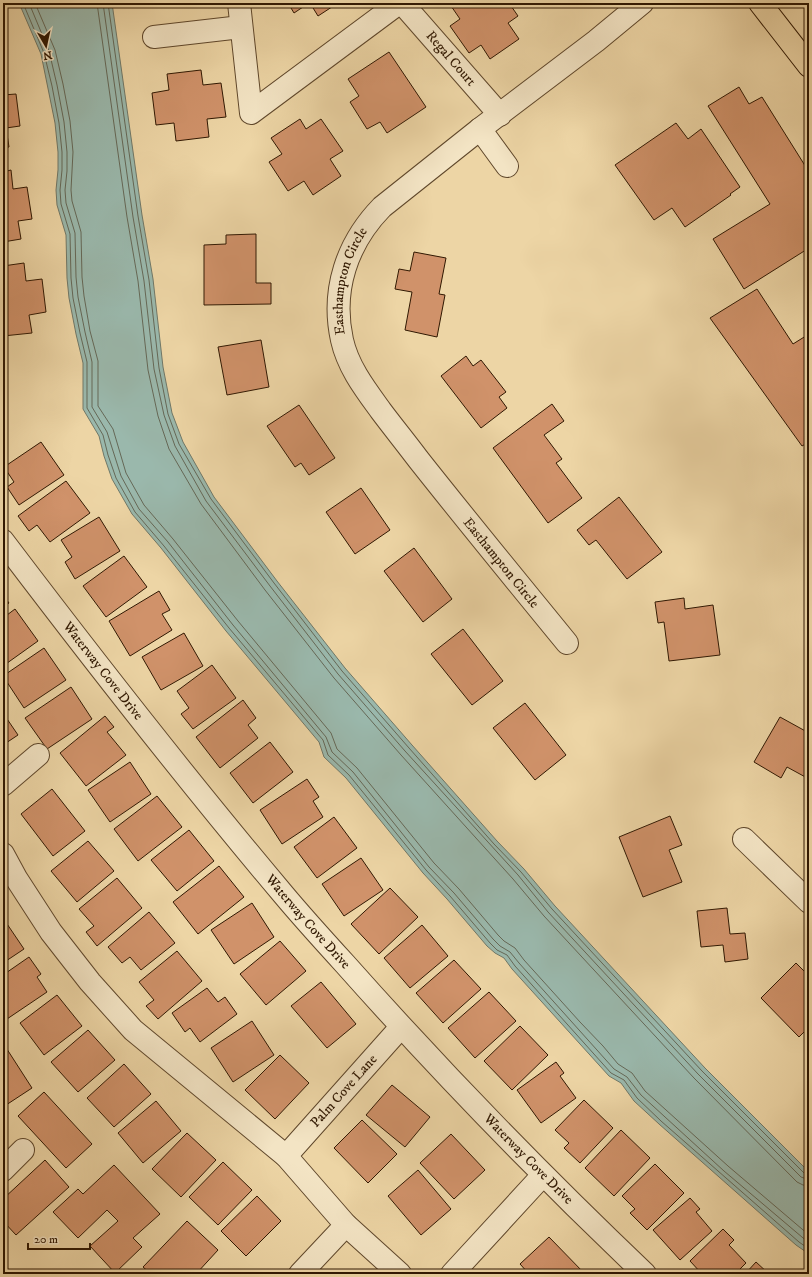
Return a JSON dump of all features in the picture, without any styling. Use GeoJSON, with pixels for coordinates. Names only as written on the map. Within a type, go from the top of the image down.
{"type":"FeatureCollection","features":[{"type":"Feature","properties":{"kind":"main road"},"geometry":{"type":"LineString","coordinates":[[760,3],[809,66]]}},
{"type":"Feature","properties":{"kind":"street"},"geometry":{"type":"LineString","coordinates":[[239,3],[251,113],[399,3]]}},
{"type":"Feature","properties":{"kind":"street","name":"Regal Court"},"geometry":{"type":"LineString","coordinates":[[402,3],[500,115]]}},
{"type":"Feature","properties":{"kind":"street","name":"Easthampton Circle"},"geometry":{"type":"LineString","coordinates":[[567,643],[470,525],[362,385],[347,356],[340,330],[339,292],[347,261],[361,232],[371,218],[390,199],[596,41],[642,3]]}},
{"type":"Feature","properties":{"kind":"street"},"geometry":{"type":"LineString","coordinates":[[154,37],[241,27]]}},
{"type":"Feature","properties":{"kind":"street"},"geometry":{"type":"LineString","coordinates":[[480,129],[507,166]]}},
{"type":"Feature","properties":{"kind":"street","name":"Waterway Cove Drive"},"geometry":{"type":"LineString","coordinates":[[3,541],[184,775],[285,896],[401,1027],[543,1175],[645,1274]]}},
{"type":"Feature","properties":{"kind":"street"},"geometry":{"type":"LineString","coordinates":[[3,785],[38,755]]}},
{"type":"Feature","properties":{"kind":"street"},"geometry":{"type":"LineString","coordinates":[[744,839],[809,902]]}},
{"type":"Feature","properties":{"kind":"street"},"geometry":{"type":"LineString","coordinates":[[3,854],[16,878],[51,932],[90,982],[133,1030],[286,1156],[346,1225],[400,1274]]}},
{"type":"Feature","properties":{"kind":"street","name":"Palm Cove Lane"},"geometry":{"type":"LineString","coordinates":[[286,1156],[401,1027]]}},
{"type":"Feature","properties":{"kind":"street"},"geometry":{"type":"LineString","coordinates":[[3,1170],[23,1150]]}},
{"type":"Feature","properties":{"kind":"street"},"geometry":{"type":"LineString","coordinates":[[452,1274],[543,1175]]}},
{"type":"Feature","properties":{"kind":"street"},"geometry":{"type":"LineString","coordinates":[[300,1274],[346,1225]]}},
{"type":"Feature","properties":{"kind":"water"},"geometry":{"type":"Polygon","coordinates":[[[19,3],[112,3],[142,215],[153,279],[163,367],[172,413],[183,442],[214,497],[345,668],[412,745],[497,841],[524,869],[555,906],[705,1068],[809,1172],[809,1254],[796,1245],[634,1101],[621,1083],[609,1076],[512,969],[504,958],[487,946],[423,873],[346,778],[324,757],[319,742],[226,631],[161,548],[132,514],[112,479],[99,436],[83,409],[83,363],[69,298],[66,235],[57,205],[56,190],[58,152],[55,123],[41,54],[19,3]]]}},
{"type":"Feature","properties":{"kind":"building"},"geometry":{"type":"Polygon","coordinates":[[[288,3],[309,3],[294,13],[288,3]]]}},
{"type":"Feature","properties":{"kind":"building"},"geometry":{"type":"Polygon","coordinates":[[[310,3],[338,3],[318,16],[310,3]]]}},
{"type":"Feature","properties":{"kind":"building"},"geometry":{"type":"Polygon","coordinates":[[[449,3],[509,3],[518,16],[508,23],[519,39],[490,59],[481,45],[469,53],[450,26],[460,19],[449,3]]]}},
{"type":"Feature","properties":{"kind":"building"},"geometry":{"type":"Polygon","coordinates":[[[389,52],[426,107],[387,133],[380,122],[367,129],[350,102],[359,96],[348,79],[389,52]]]}},
{"type":"Feature","properties":{"kind":"building"},"geometry":{"type":"Polygon","coordinates":[[[201,70],[203,85],[221,83],[226,117],[207,119],[209,137],[176,141],[174,123],[156,125],[152,93],[169,90],[167,74],[201,70]]]}},
{"type":"Feature","properties":{"kind":"building"},"geometry":{"type":"Polygon","coordinates":[[[739,87],[749,104],[762,97],[809,172],[809,248],[744,289],[713,239],[770,204],[708,106],[739,87]]]}},
{"type":"Feature","properties":{"kind":"building"},"geometry":{"type":"Polygon","coordinates":[[[16,94],[20,126],[6,128],[9,147],[3,148],[3,95],[16,94]]]}},
{"type":"Feature","properties":{"kind":"building"},"geometry":{"type":"Polygon","coordinates":[[[300,119],[306,129],[321,119],[343,151],[330,159],[341,176],[313,195],[304,181],[288,191],[269,162],[282,154],[271,138],[300,119]]]}},
{"type":"Feature","properties":{"kind":"building"},"geometry":{"type":"Polygon","coordinates":[[[676,123],[688,139],[701,129],[740,187],[685,227],[672,208],[654,220],[615,165],[676,123]]]}},
{"type":"Feature","properties":{"kind":"building"},"geometry":{"type":"Polygon","coordinates":[[[11,170],[13,189],[27,187],[32,219],[18,221],[21,239],[3,242],[3,172],[11,170]]]}},
{"type":"Feature","properties":{"kind":"building"},"geometry":{"type":"Polygon","coordinates":[[[256,234],[256,283],[271,283],[271,304],[204,305],[204,245],[226,244],[226,235],[256,234]]]}},
{"type":"Feature","properties":{"kind":"building"},"geometry":{"type":"Polygon","coordinates":[[[414,252],[446,258],[439,294],[445,295],[437,337],[405,330],[412,292],[395,289],[399,269],[410,271],[414,252]]]}},
{"type":"Feature","properties":{"kind":"building"},"geometry":{"type":"Polygon","coordinates":[[[24,263],[26,281],[42,279],[46,312],[29,315],[32,333],[3,336],[3,266],[24,263]]]}},
{"type":"Feature","properties":{"kind":"building"},"geometry":{"type":"Polygon","coordinates":[[[757,289],[793,344],[809,334],[809,442],[802,446],[710,318],[757,289]]]}},
{"type":"Feature","properties":{"kind":"building"},"geometry":{"type":"Polygon","coordinates":[[[261,340],[269,387],[227,395],[218,347],[261,340]]]}},
{"type":"Feature","properties":{"kind":"building"},"geometry":{"type":"Polygon","coordinates":[[[466,356],[473,366],[481,360],[506,392],[499,397],[507,408],[481,428],[441,376],[466,356]]]}},
{"type":"Feature","properties":{"kind":"building"},"geometry":{"type":"Polygon","coordinates":[[[552,404],[564,421],[544,435],[562,459],[556,463],[582,498],[548,523],[493,448],[552,404]]]}},
{"type":"Feature","properties":{"kind":"building"},"geometry":{"type":"Polygon","coordinates":[[[299,405],[335,458],[309,475],[301,463],[295,467],[267,426],[299,405]]]}},
{"type":"Feature","properties":{"kind":"building"},"geometry":{"type":"Polygon","coordinates":[[[41,442],[64,475],[19,505],[7,487],[14,482],[4,467],[41,442]]]}},
{"type":"Feature","properties":{"kind":"building"},"geometry":{"type":"Polygon","coordinates":[[[66,481],[90,513],[50,542],[37,525],[29,531],[18,516],[66,481]]]}},
{"type":"Feature","properties":{"kind":"building"},"geometry":{"type":"Polygon","coordinates":[[[361,488],[390,530],[355,554],[326,512],[361,488]]]}},
{"type":"Feature","properties":{"kind":"building"},"geometry":{"type":"Polygon","coordinates":[[[619,497],[662,552],[627,579],[596,540],[589,545],[577,530],[619,497]]]}},
{"type":"Feature","properties":{"kind":"building"},"geometry":{"type":"Polygon","coordinates":[[[99,517],[120,551],[75,579],[65,562],[72,557],[61,540],[99,517]]]}},
{"type":"Feature","properties":{"kind":"building"},"geometry":{"type":"Polygon","coordinates":[[[414,548],[452,599],[423,622],[384,571],[414,548]]]}},
{"type":"Feature","properties":{"kind":"building"},"geometry":{"type":"Polygon","coordinates":[[[124,556],[147,587],[106,617],[83,586],[124,556]]]}},
{"type":"Feature","properties":{"kind":"building"},"geometry":{"type":"Polygon","coordinates":[[[159,591],[170,610],[162,614],[172,630],[130,656],[109,621],[159,591]]]}},
{"type":"Feature","properties":{"kind":"building"},"geometry":{"type":"Polygon","coordinates":[[[3,595],[9,603],[3,607],[3,595]]]}},
{"type":"Feature","properties":{"kind":"building"},"geometry":{"type":"Polygon","coordinates":[[[684,598],[685,609],[713,605],[720,655],[669,661],[664,622],[658,623],[655,602],[684,598]]]}},
{"type":"Feature","properties":{"kind":"building"},"geometry":{"type":"Polygon","coordinates":[[[15,609],[38,641],[3,666],[3,618],[15,609]]]}},
{"type":"Feature","properties":{"kind":"building"},"geometry":{"type":"Polygon","coordinates":[[[463,629],[503,681],[472,705],[431,654],[463,629]]]}},
{"type":"Feature","properties":{"kind":"building"},"geometry":{"type":"Polygon","coordinates":[[[184,633],[203,666],[161,690],[142,657],[184,633]]]}},
{"type":"Feature","properties":{"kind":"building"},"geometry":{"type":"Polygon","coordinates":[[[44,648],[66,680],[24,708],[3,676],[44,648]]]}},
{"type":"Feature","properties":{"kind":"building"},"geometry":{"type":"Polygon","coordinates":[[[212,665],[236,698],[193,729],[181,714],[189,708],[177,691],[212,665]]]}},
{"type":"Feature","properties":{"kind":"building"},"geometry":{"type":"Polygon","coordinates":[[[71,687],[92,719],[47,749],[25,718],[71,687]]]}},
{"type":"Feature","properties":{"kind":"building"},"geometry":{"type":"Polygon","coordinates":[[[243,700],[256,718],[248,725],[258,738],[220,768],[196,737],[243,700]]]}},
{"type":"Feature","properties":{"kind":"building"},"geometry":{"type":"Polygon","coordinates":[[[525,703],[566,755],[535,780],[493,728],[525,703]]]}},
{"type":"Feature","properties":{"kind":"building"},"geometry":{"type":"Polygon","coordinates":[[[3,713],[18,735],[3,745],[3,713]]]}},
{"type":"Feature","properties":{"kind":"building"},"geometry":{"type":"Polygon","coordinates":[[[105,716],[114,727],[107,732],[126,755],[86,786],[60,753],[105,716]]]}},
{"type":"Feature","properties":{"kind":"building"},"geometry":{"type":"Polygon","coordinates":[[[780,717],[809,733],[809,779],[787,767],[781,778],[754,762],[780,717]]]}},
{"type":"Feature","properties":{"kind":"building"},"geometry":{"type":"Polygon","coordinates":[[[270,742],[293,772],[253,803],[230,773],[270,742]]]}},
{"type":"Feature","properties":{"kind":"building"},"geometry":{"type":"Polygon","coordinates":[[[130,762],[151,794],[110,822],[88,790],[130,762]]]}},
{"type":"Feature","properties":{"kind":"building"},"geometry":{"type":"Polygon","coordinates":[[[307,779],[319,797],[313,801],[323,817],[282,844],[260,810],[307,779]]]}},
{"type":"Feature","properties":{"kind":"building"},"geometry":{"type":"Polygon","coordinates":[[[52,789],[85,831],[53,856],[21,814],[52,789]]]}},
{"type":"Feature","properties":{"kind":"building"},"geometry":{"type":"Polygon","coordinates":[[[157,796],[182,827],[138,861],[114,829],[157,796]]]}},
{"type":"Feature","properties":{"kind":"building"},"geometry":{"type":"Polygon","coordinates":[[[670,816],[682,845],[669,850],[682,882],[643,897],[619,837],[670,816]]]}},
{"type":"Feature","properties":{"kind":"building"},"geometry":{"type":"Polygon","coordinates":[[[334,817],[357,848],[317,878],[294,847],[334,817]]]}},
{"type":"Feature","properties":{"kind":"building"},"geometry":{"type":"Polygon","coordinates":[[[189,830],[214,861],[177,891],[151,860],[189,830]]]}},
{"type":"Feature","properties":{"kind":"building"},"geometry":{"type":"Polygon","coordinates":[[[88,841],[114,871],[77,902],[51,871],[88,841]]]}},
{"type":"Feature","properties":{"kind":"building"},"geometry":{"type":"Polygon","coordinates":[[[361,858],[383,890],[344,916],[322,884],[361,858]]]}},
{"type":"Feature","properties":{"kind":"building"},"geometry":{"type":"Polygon","coordinates":[[[219,866],[244,897],[198,934],[173,902],[219,866]]]}},
{"type":"Feature","properties":{"kind":"building"},"geometry":{"type":"Polygon","coordinates":[[[117,878],[142,908],[97,946],[86,932],[94,926],[79,909],[117,878]]]}},
{"type":"Feature","properties":{"kind":"building"},"geometry":{"type":"Polygon","coordinates":[[[390,888],[418,917],[379,954],[351,924],[390,888]]]}},
{"type":"Feature","properties":{"kind":"building"},"geometry":{"type":"Polygon","coordinates":[[[252,903],[274,937],[234,964],[211,930],[252,903]]]}},
{"type":"Feature","properties":{"kind":"building"},"geometry":{"type":"Polygon","coordinates":[[[727,908],[730,934],[745,933],[748,959],[725,962],[723,945],[701,947],[697,911],[727,908]]]}},
{"type":"Feature","properties":{"kind":"building"},"geometry":{"type":"Polygon","coordinates":[[[149,912],[175,943],[141,970],[130,957],[122,963],[108,947],[149,912]]]}},
{"type":"Feature","properties":{"kind":"building"},"geometry":{"type":"Polygon","coordinates":[[[3,918],[24,949],[3,963],[3,918]]]}},
{"type":"Feature","properties":{"kind":"building"},"geometry":{"type":"Polygon","coordinates":[[[422,925],[448,956],[410,988],[384,958],[422,925]]]}},
{"type":"Feature","properties":{"kind":"building"},"geometry":{"type":"Polygon","coordinates":[[[280,941],[306,971],[266,1005],[240,974],[280,941]]]}},
{"type":"Feature","properties":{"kind":"building"},"geometry":{"type":"Polygon","coordinates":[[[177,951],[202,981],[158,1019],[146,1006],[154,1000],[139,982],[177,951]]]}},
{"type":"Feature","properties":{"kind":"building"},"geometry":{"type":"Polygon","coordinates":[[[29,957],[41,974],[37,977],[47,992],[7,1019],[3,1013],[3,975],[29,957]]]}},
{"type":"Feature","properties":{"kind":"building"},"geometry":{"type":"Polygon","coordinates":[[[454,960],[481,989],[443,1023],[416,993],[454,960]]]}},
{"type":"Feature","properties":{"kind":"building"},"geometry":{"type":"Polygon","coordinates":[[[796,963],[809,976],[809,1027],[799,1037],[761,998],[796,963]]]}},
{"type":"Feature","properties":{"kind":"building"},"geometry":{"type":"Polygon","coordinates":[[[321,982],[356,1024],[327,1048],[291,1006],[321,982]]]}},
{"type":"Feature","properties":{"kind":"building"},"geometry":{"type":"Polygon","coordinates":[[[207,988],[218,1002],[225,997],[237,1014],[200,1042],[190,1028],[185,1032],[172,1013],[207,988]]]}},
{"type":"Feature","properties":{"kind":"building"},"geometry":{"type":"Polygon","coordinates":[[[489,992],[516,1021],[475,1058],[448,1028],[489,992]]]}},
{"type":"Feature","properties":{"kind":"building"},"geometry":{"type":"Polygon","coordinates":[[[57,995],[82,1026],[44,1055],[20,1023],[57,995]]]}},
{"type":"Feature","properties":{"kind":"building"},"geometry":{"type":"Polygon","coordinates":[[[252,1021],[274,1055],[233,1082],[211,1048],[252,1021]]]}},
{"type":"Feature","properties":{"kind":"building"},"geometry":{"type":"Polygon","coordinates":[[[520,1026],[548,1055],[512,1090],[484,1061],[520,1026]]]}},
{"type":"Feature","properties":{"kind":"building"},"geometry":{"type":"Polygon","coordinates":[[[88,1030],[115,1060],[78,1092],[51,1062],[88,1030]]]}},
{"type":"Feature","properties":{"kind":"building"},"geometry":{"type":"Polygon","coordinates":[[[3,1043],[32,1088],[3,1107],[3,1043]]]}},
{"type":"Feature","properties":{"kind":"building"},"geometry":{"type":"Polygon","coordinates":[[[280,1055],[309,1083],[275,1119],[245,1090],[280,1055]]]}},
{"type":"Feature","properties":{"kind":"building"},"geometry":{"type":"Polygon","coordinates":[[[556,1062],[564,1073],[560,1076],[576,1098],[541,1123],[517,1090],[556,1062]]]}},
{"type":"Feature","properties":{"kind":"building"},"geometry":{"type":"Polygon","coordinates":[[[124,1064],[151,1094],[114,1127],[87,1098],[124,1064]]]}},
{"type":"Feature","properties":{"kind":"building"},"geometry":{"type":"Polygon","coordinates":[[[392,1085],[430,1117],[405,1147],[366,1115],[392,1085]]]}},
{"type":"Feature","properties":{"kind":"building"},"geometry":{"type":"Polygon","coordinates":[[[44,1092],[92,1144],[66,1168],[18,1116],[44,1092]]]}},
{"type":"Feature","properties":{"kind":"building"},"geometry":{"type":"Polygon","coordinates":[[[584,1100],[613,1128],[580,1163],[564,1148],[569,1143],[555,1130],[584,1100]]]}},
{"type":"Feature","properties":{"kind":"building"},"geometry":{"type":"Polygon","coordinates":[[[156,1101],[181,1131],[143,1163],[118,1133],[156,1101]]]}},
{"type":"Feature","properties":{"kind":"building"},"geometry":{"type":"Polygon","coordinates":[[[362,1120],[397,1154],[368,1183],[334,1148],[362,1120]]]}},
{"type":"Feature","properties":{"kind":"building"},"geometry":{"type":"Polygon","coordinates":[[[621,1130],[650,1158],[614,1196],[585,1168],[621,1130]]]}},
{"type":"Feature","properties":{"kind":"building"},"geometry":{"type":"Polygon","coordinates":[[[187,1133],[216,1160],[181,1197],[152,1169],[187,1133]]]}},
{"type":"Feature","properties":{"kind":"building"},"geometry":{"type":"Polygon","coordinates":[[[451,1134],[485,1170],[454,1199],[420,1163],[451,1134]]]}},
{"type":"Feature","properties":{"kind":"building"},"geometry":{"type":"Polygon","coordinates":[[[45,1160],[69,1187],[16,1235],[3,1221],[3,1199],[45,1160]]]}},
{"type":"Feature","properties":{"kind":"building"},"geometry":{"type":"Polygon","coordinates":[[[223,1162],[252,1190],[218,1225],[189,1197],[223,1162]]]}},
{"type":"Feature","properties":{"kind":"building"},"geometry":{"type":"Polygon","coordinates":[[[655,1164],[684,1193],[647,1230],[630,1213],[635,1209],[622,1196],[655,1164]]]}},
{"type":"Feature","properties":{"kind":"building"},"geometry":{"type":"Polygon","coordinates":[[[114,1165],[160,1214],[133,1238],[142,1247],[115,1273],[90,1246],[118,1221],[107,1210],[78,1238],[53,1212],[78,1189],[83,1194],[114,1165]]]}},
{"type":"Feature","properties":{"kind":"building"},"geometry":{"type":"Polygon","coordinates":[[[418,1170],[451,1209],[421,1235],[388,1196],[418,1170]]]}},
{"type":"Feature","properties":{"kind":"building"},"geometry":{"type":"Polygon","coordinates":[[[257,1196],[281,1221],[246,1256],[221,1231],[257,1196]]]}},
{"type":"Feature","properties":{"kind":"building"},"geometry":{"type":"Polygon","coordinates":[[[690,1198],[700,1209],[696,1212],[712,1231],[680,1260],[653,1230],[690,1198]]]}},
{"type":"Feature","properties":{"kind":"building"},"geometry":{"type":"Polygon","coordinates":[[[187,1221],[218,1250],[196,1274],[151,1274],[143,1267],[187,1221]]]}},
{"type":"Feature","properties":{"kind":"building"},"geometry":{"type":"Polygon","coordinates":[[[723,1229],[734,1240],[729,1245],[746,1263],[735,1274],[702,1274],[690,1261],[723,1229]]]}},
{"type":"Feature","properties":{"kind":"building"},"geometry":{"type":"Polygon","coordinates":[[[549,1237],[584,1273],[583,1274],[529,1274],[520,1264],[549,1237]]]}},
{"type":"Feature","properties":{"kind":"building"},"geometry":{"type":"Polygon","coordinates":[[[756,1262],[769,1274],[745,1274],[756,1262]]]}}]}
